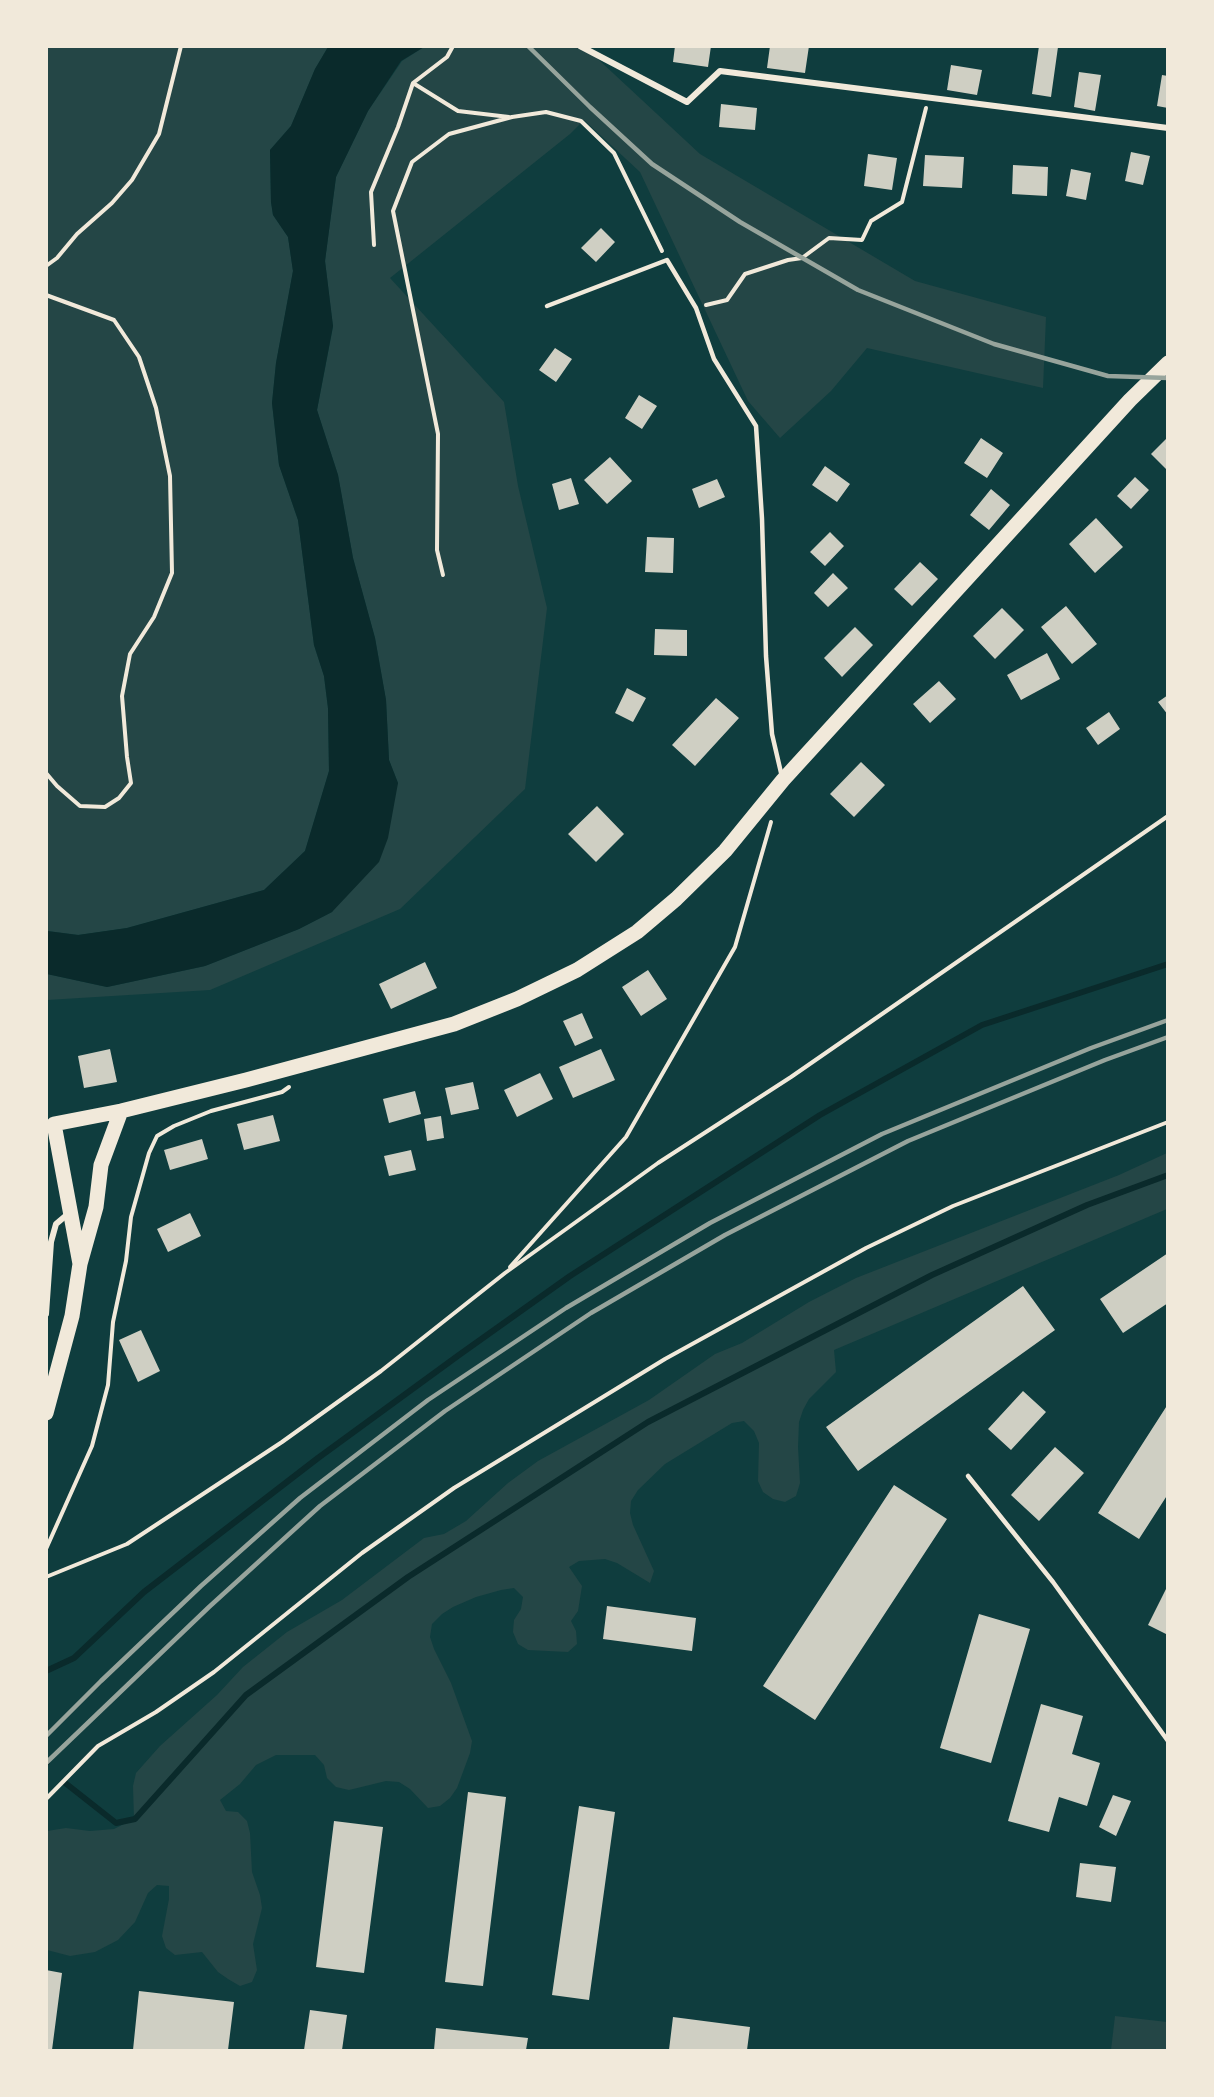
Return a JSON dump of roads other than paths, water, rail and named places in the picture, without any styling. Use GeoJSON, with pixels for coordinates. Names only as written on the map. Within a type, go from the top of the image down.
{"type":"FeatureCollection","features":[{"type":"Feature","properties":{"kind":"main road"},"geometry":{"type":"LineString","coordinates":[[80,1264],[54,1124],[121,1111],[316,1063],[454,1024],[517,999],[578,970],[637,932],[725,851],[783,780],[1130,400],[1167,363]]}},
{"type":"Feature","properties":{"kind":"main road"},"geometry":{"type":"LineString","coordinates":[[46,1413],[70,1325],[80,1264],[96,1207],[101,1165],[121,1111]]}},
{"type":"Feature","properties":{"kind":"street"},"geometry":{"type":"LineString","coordinates":[[580,46],[687,102],[720,71],[1167,128]]}},
{"type":"Feature","properties":{"kind":"street"},"geometry":{"type":"LineString","coordinates":[[46,1314],[51,1242],[56,1224],[70,1211]]}},
{"type":"Feature","properties":{"kind":"lane"},"geometry":{"type":"LineString","coordinates":[[547,306],[667,260],[696,308],[714,359],[756,426],[762,519],[766,656],[772,734],[783,780]]}},
{"type":"Feature","properties":{"kind":"lane"},"geometry":{"type":"LineString","coordinates":[[968,1476],[1053,1582],[1167,1741]]}},
{"type":"Feature","properties":{"kind":"waterway"},"geometry":{"type":"LineString","coordinates":[[46,1671],[74,1658],[144,1592],[318,1458],[459,1355],[570,1276],[820,1115],[982,1025],[1168,964]]}},
{"type":"Feature","properties":{"kind":"waterway"},"geometry":{"type":"LineString","coordinates":[[64,1782],[116,1823],[135,1819],[246,1695],[408,1577],[648,1422],[932,1275],[1087,1205],[1168,1175]]}},
{"type":"Feature","properties":{"kind":"railway"},"geometry":{"type":"LineString","coordinates":[[528,46],[652,164],[740,222],[858,290],[994,344],[1108,376],[1168,378]]}},
{"type":"Feature","properties":{"kind":"railway"},"geometry":{"type":"LineString","coordinates":[[46,1736],[201,1586],[300,1498],[428,1400],[566,1308],[710,1223],[882,1134],[1091,1048],[1168,1020]]}},
{"type":"Feature","properties":{"kind":"railway"},"geometry":{"type":"LineString","coordinates":[[46,1763],[209,1607],[320,1506],[445,1411],[591,1313],[725,1235],[908,1141],[1105,1060],[1168,1037]]}}]}
